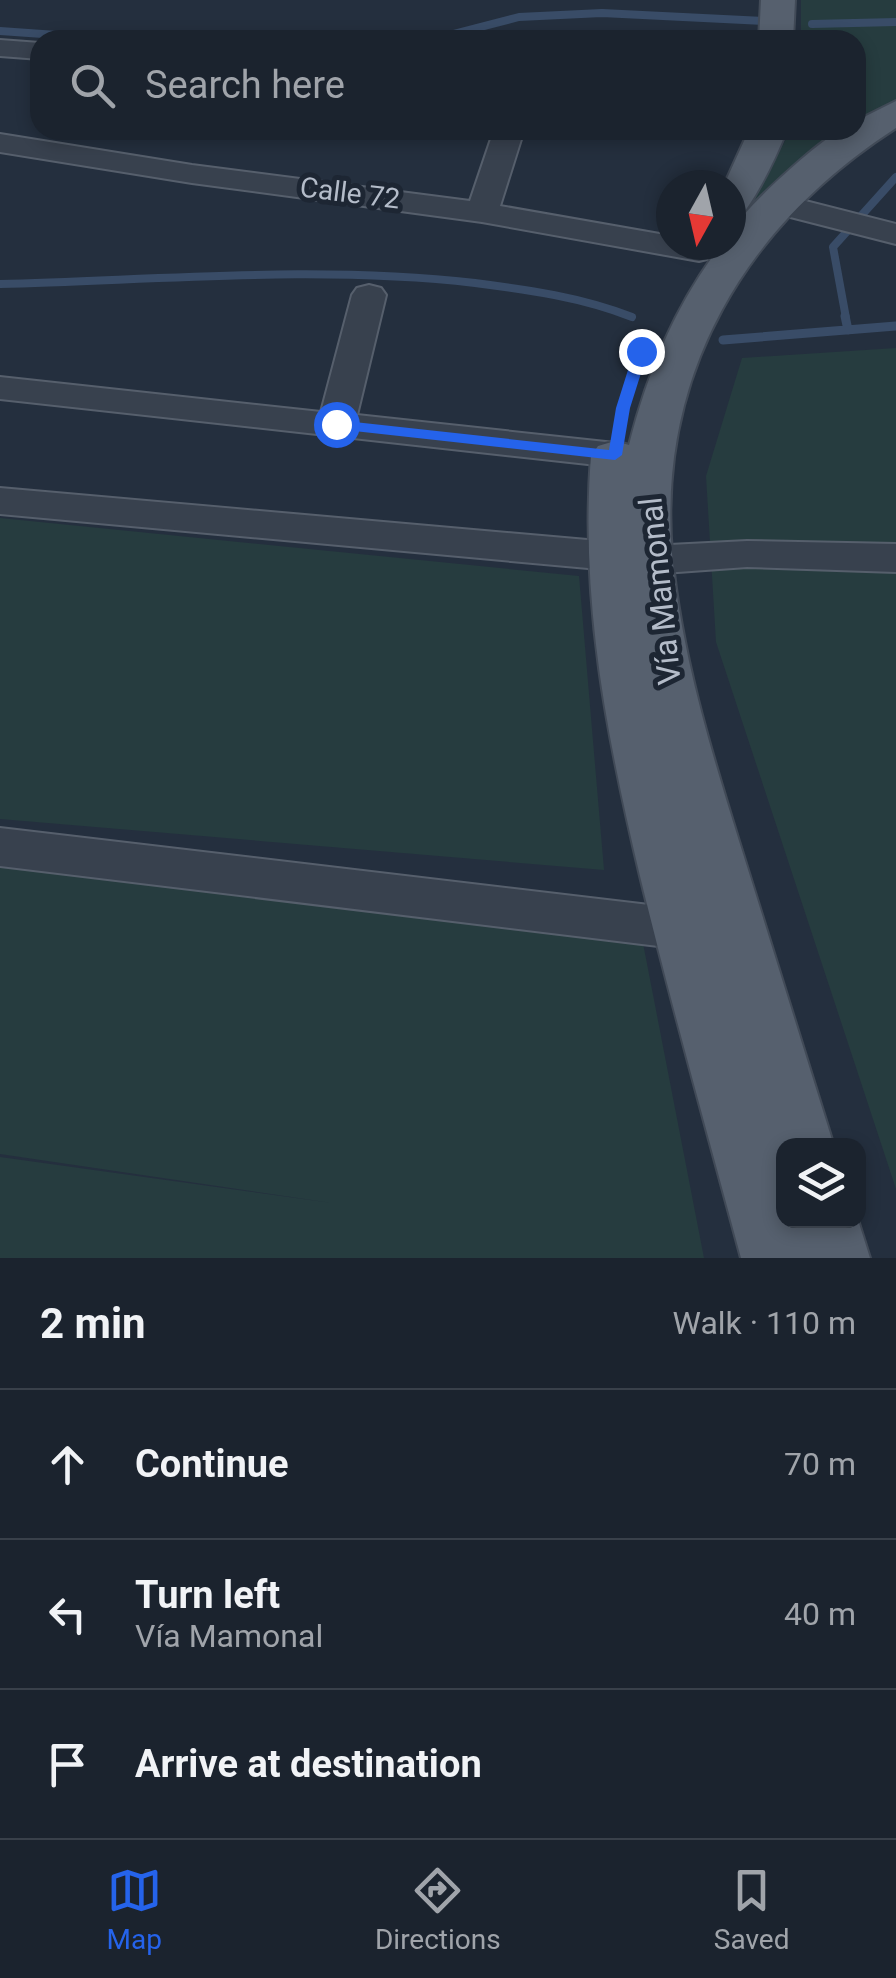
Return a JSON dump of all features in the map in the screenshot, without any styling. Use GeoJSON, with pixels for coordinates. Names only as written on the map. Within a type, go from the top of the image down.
{"type":"FeatureCollection","features":[{"type":"Feature","properties":{"kind":"main road"},"geometry":{"type":"LineString","coordinates":[[776,30],[778,0]]}},
{"type":"Feature","properties":{"kind":"main road","name":"Vía Mamonal"},"geometry":{"type":"LineString","coordinates":[[866,132],[896,112]]}},
{"type":"Feature","properties":{"kind":"main road","name":"Vía Mamonal"},"geometry":{"type":"LineString","coordinates":[[753,203],[747,179],[764,140]]}},
{"type":"Feature","properties":{"kind":"main road","name":"Vía Mamonal"},"geometry":{"type":"LineString","coordinates":[[776,1258],[683,929],[630,705],[616,626],[630,558],[646,509],[667,380],[692,322],[753,203],[853,140]]}},
{"type":"Feature","properties":{"kind":"main road","name":"Vía Mamonal"},"geometry":{"type":"LineString","coordinates":[[693,260],[660,311],[641,351],[623,408],[610,504],[630,558],[798,1138]]}},
{"type":"Feature","properties":{"kind":"main road"},"geometry":{"type":"LineString","coordinates":[[825,1228],[834,1258]]}},
{"type":"Feature","properties":{"kind":"street"},"geometry":{"type":"LineString","coordinates":[[0,48],[30,50]]}},
{"type":"Feature","properties":{"kind":"street"},"geometry":{"type":"LineString","coordinates":[[0,141],[30,130]]}},
{"type":"Feature","properties":{"kind":"street"},"geometry":{"type":"LineString","coordinates":[[482,212],[506,140]]}},
{"type":"Feature","properties":{"kind":"street","name":"Calle 72"},"geometry":{"type":"LineString","coordinates":[[0,141],[192,174],[482,212],[656,241]]}},
{"type":"Feature","properties":{"kind":"street"},"geometry":{"type":"LineString","coordinates":[[753,203],[887,232]]}},
{"type":"Feature","properties":{"kind":"street"},"geometry":{"type":"LineString","coordinates":[[336,424],[369,295]]}},
{"type":"Feature","properties":{"kind":"street"},"geometry":{"type":"LineString","coordinates":[[0,388],[615,455]]}},
{"type":"Feature","properties":{"kind":"street"},"geometry":{"type":"LineString","coordinates":[[0,501],[630,558],[747,554],[881,556]]}},
{"type":"Feature","properties":{"kind":"street"},"geometry":{"type":"LineString","coordinates":[[0,847],[683,929]]}},
{"type":"Feature","properties":{"kind":"green space"},"geometry":{"type":"Polygon","coordinates":[[[801,0],[896,0],[896,105],[866,121],[866,30],[801,30],[801,0]]]}},
{"type":"Feature","properties":{"kind":"green space"},"geometry":{"type":"Polygon","coordinates":[[[786,140],[834,140],[746,216],[786,140]]]}},
{"type":"Feature","properties":{"kind":"green space"},"geometry":{"type":"Polygon","coordinates":[[[896,348],[896,1189],[716,642],[706,476],[742,358],[896,348]]]}},
{"type":"Feature","properties":{"kind":"green space"},"geometry":{"type":"Polygon","coordinates":[[[0,518],[579,576],[604,870],[0,819],[0,518]]]}},
{"type":"Feature","properties":{"kind":"green space"},"geometry":{"type":"Polygon","coordinates":[[[0,863],[642,938],[704,1258],[0,1258],[0,1157],[332,1203],[0,1154],[0,863]]]}},
{"type":"Feature","properties":{"kind":"waterway"},"geometry":{"type":"LineString","coordinates":[[469,30],[519,17],[602,13],[766,21]]}},
{"type":"Feature","properties":{"kind":"waterway"},"geometry":{"type":"LineString","coordinates":[[812,24],[896,22]]}},
{"type":"Feature","properties":{"kind":"waterway"},"geometry":{"type":"LineString","coordinates":[[0,31],[30,33]]}},
{"type":"Feature","properties":{"kind":"waterway"},"geometry":{"type":"LineString","coordinates":[[846,318],[833,247],[896,177]]}},
{"type":"Feature","properties":{"kind":"waterway"},"geometry":{"type":"LineString","coordinates":[[0,284],[297,274],[416,278],[555,295],[632,317]]}},
{"type":"Feature","properties":{"kind":"waterway"},"geometry":{"type":"LineString","coordinates":[[845,316],[848,330]]}},
{"type":"Feature","properties":{"kind":"waterway"},"geometry":{"type":"LineString","coordinates":[[848,330],[896,326]]}},
{"type":"Feature","properties":{"kind":"waterway"},"geometry":{"type":"LineString","coordinates":[[723,340],[848,330]]}},
{"type":"Feature","properties":{"kind":"route"},"geometry":{"type":"LineString","coordinates":[[336,424],[615,455],[623,408],[641,351]]}}]}
